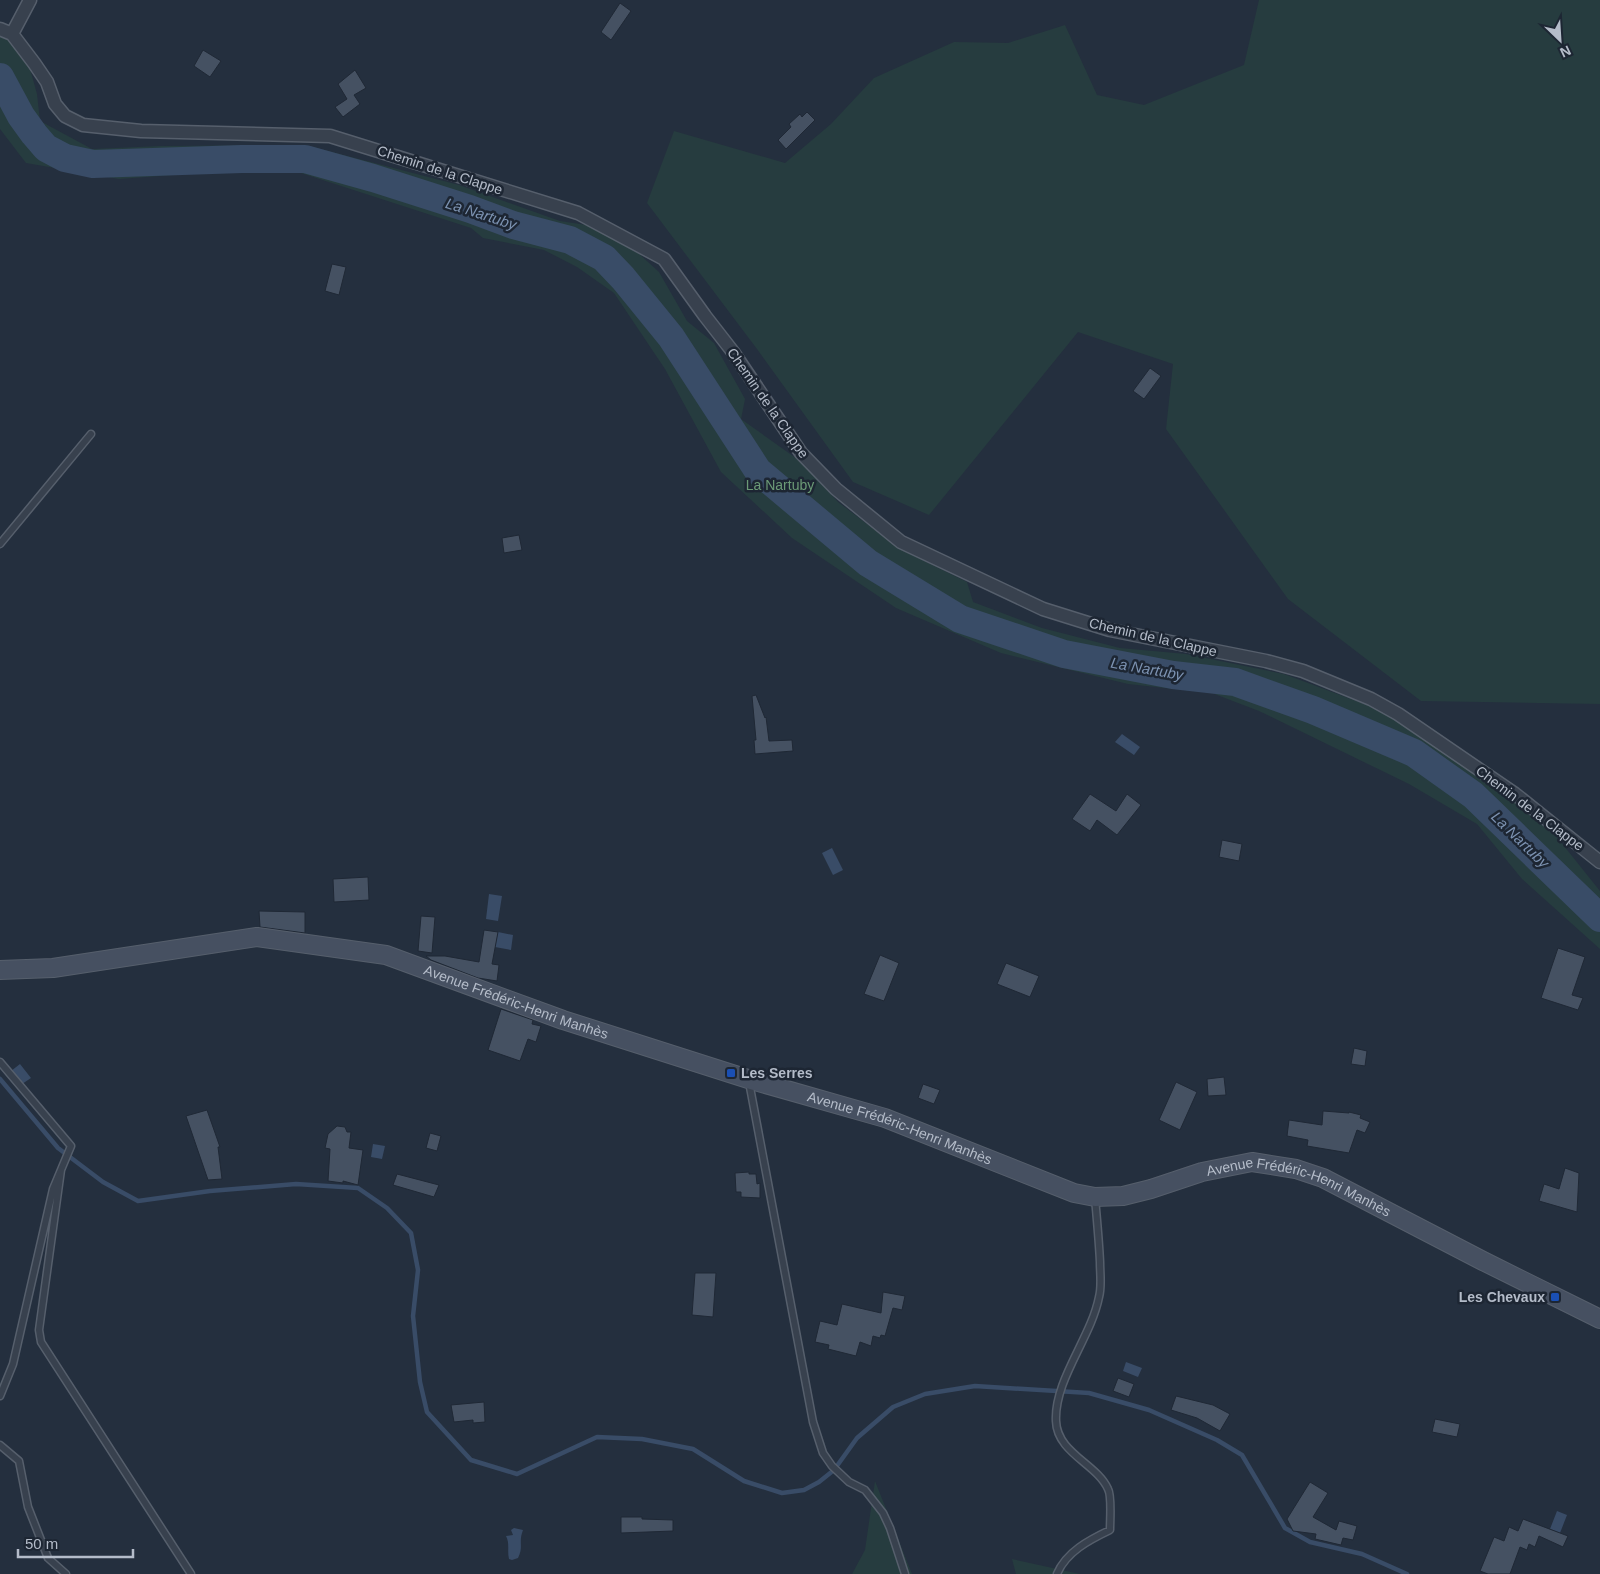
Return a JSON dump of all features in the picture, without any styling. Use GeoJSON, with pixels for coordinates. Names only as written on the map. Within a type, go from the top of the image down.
{"type":"FeatureCollection","features":[{"type":"Feature","properties":{"kind":"street"},"geometry":{"type":"LineString","coordinates":[[0,29],[12,34],[30,0]]}},
{"type":"Feature","properties":{"kind":"street","name":"Chemin de la Clappe"},"geometry":{"type":"LineString","coordinates":[[12,34],[47,82],[55,104],[65,116],[83,125],[141,131],[330,136],[578,213],[608,228],[664,259],[733,352],[801,454],[836,489],[901,542],[1043,608],[1110,630],[1266,660],[1303,671],[1371,699],[1398,714],[1515,794],[1600,862]]}},
{"type":"Feature","properties":{"kind":"street","name":"Avenue Frédéric-Henri Manhès"},"geometry":{"type":"LineString","coordinates":[[0,970],[53,968],[257,936],[377,953],[563,1020],[748,1079],[885,1118],[1074,1193],[1095,1197],[1123,1196],[1202,1172],[1252,1162],[1296,1169],[1323,1178],[1483,1261],[1600,1318]]}},
{"type":"Feature","properties":{"kind":"lane"},"geometry":{"type":"LineString","coordinates":[[0,544],[90,434]]}},
{"type":"Feature","properties":{"kind":"lane"},"geometry":{"type":"LineString","coordinates":[[0,1062],[71,1146],[53,1189],[13,1364],[0,1396]]}},
{"type":"Feature","properties":{"kind":"lane"},"geometry":{"type":"LineString","coordinates":[[748,1079],[816,1430],[823,1452],[832,1466],[850,1482],[865,1490],[883,1513],[905,1574]]}},
{"type":"Feature","properties":{"kind":"lane"},"geometry":{"type":"LineString","coordinates":[[61,1170],[39,1330],[41,1342],[191,1574]]}},
{"type":"Feature","properties":{"kind":"lane"},"geometry":{"type":"LineString","coordinates":[[1057,1574],[1060,1565],[1084,1543],[1110,1530],[1109,1490],[1101,1478],[1073,1453],[1061,1438],[1056,1422],[1060,1388],[1085,1339],[1100,1296],[1100,1262],[1095,1197]]}},
{"type":"Feature","properties":{"kind":"lane"},"geometry":{"type":"LineString","coordinates":[[0,1446],[19,1462],[28,1508],[48,1558],[66,1574]]}},
{"type":"Feature","properties":{"kind":"green space"},"geometry":{"type":"Polygon","coordinates":[[[1259,0],[1600,0],[1600,704],[1421,701],[1288,599],[1166,429],[1173,364],[1078,332],[929,515],[853,482],[757,349],[647,203],[674,131],[785,163],[831,124],[874,78],[954,42],[1008,43],[1065,25],[1097,95],[1144,105],[1244,65],[1259,0]]]}},
{"type":"Feature","properties":{"kind":"green space","name":"La Nartuby"},"geometry":{"type":"Polygon","coordinates":[[[0,31],[16,38],[27,58],[37,94],[40,121],[92,149],[160,146],[305,145],[459,185],[560,221],[593,226],[626,242],[659,272],[687,321],[714,343],[745,399],[741,419],[800,461],[838,502],[900,549],[967,582],[973,602],[1042,628],[1120,648],[1186,654],[1284,674],[1399,717],[1536,811],[1600,891],[1600,949],[1522,879],[1477,824],[1409,784],[1259,711],[1212,693],[1128,684],[1001,653],[896,608],[792,538],[721,472],[665,369],[614,293],[577,267],[544,250],[483,238],[471,228],[301,173],[200,173],[119,179],[26,163],[0,129],[0,31]]]}},
{"type":"Feature","properties":{"kind":"green space"},"geometry":{"type":"Polygon","coordinates":[[[875,1481],[912,1574],[852,1574],[865,1550],[875,1481]]]}},
{"type":"Feature","properties":{"kind":"green space"},"geometry":{"type":"Polygon","coordinates":[[[1012,1559],[1080,1574],[1016,1574],[1012,1559]]]}},
{"type":"Feature","properties":{"kind":"water"},"geometry":{"type":"Polygon","coordinates":[[[1122,734],[1140,747],[1134,755],[1115,742],[1122,734]]]}},
{"type":"Feature","properties":{"kind":"water"},"geometry":{"type":"Polygon","coordinates":[[[832,848],[843,870],[833,875],[822,853],[832,848]]]}},
{"type":"Feature","properties":{"kind":"water"},"geometry":{"type":"Polygon","coordinates":[[[489,894],[502,896],[498,921],[486,919],[489,894]]]}},
{"type":"Feature","properties":{"kind":"water"},"geometry":{"type":"Polygon","coordinates":[[[498,932],[513,935],[511,950],[495,947],[498,932]]]}},
{"type":"Feature","properties":{"kind":"water"},"geometry":{"type":"Polygon","coordinates":[[[20,1064],[31,1078],[22,1084],[11,1071],[20,1064]]]}},
{"type":"Feature","properties":{"kind":"water"},"geometry":{"type":"Polygon","coordinates":[[[373,1144],[385,1146],[382,1159],[371,1157],[373,1144]]]}},
{"type":"Feature","properties":{"kind":"water"},"geometry":{"type":"Polygon","coordinates":[[[1126,1362],[1142,1368],[1138,1377],[1123,1371],[1126,1362]]]}},
{"type":"Feature","properties":{"kind":"water"},"geometry":{"type":"Polygon","coordinates":[[[1557,1511],[1567,1515],[1560,1533],[1550,1529],[1557,1511]]]}},
{"type":"Feature","properties":{"kind":"water"},"geometry":{"type":"Polygon","coordinates":[[[514,1528],[523,1530],[520,1554],[518,1558],[512,1560],[509,1559],[506,1536],[513,1535],[511,1530],[514,1528]]]}},
{"type":"Feature","properties":{"kind":"building"},"geometry":{"type":"Polygon","coordinates":[[[620,3],[631,11],[611,40],[601,32],[620,3]]]}},
{"type":"Feature","properties":{"kind":"building"},"geometry":{"type":"Polygon","coordinates":[[[203,50],[221,61],[210,77],[194,66],[203,50]]]}},
{"type":"Feature","properties":{"kind":"building"},"geometry":{"type":"Polygon","coordinates":[[[355,70],[366,88],[354,95],[360,104],[343,117],[335,107],[347,99],[338,84],[355,70]]]}},
{"type":"Feature","properties":{"kind":"building"},"geometry":{"type":"Polygon","coordinates":[[[807,112],[815,120],[786,149],[778,140],[791,127],[789,124],[800,114],[802,117],[807,112]]]}},
{"type":"Feature","properties":{"kind":"building"},"geometry":{"type":"Polygon","coordinates":[[[332,264],[346,267],[339,295],[325,291],[332,264]]]}},
{"type":"Feature","properties":{"kind":"building"},"geometry":{"type":"Polygon","coordinates":[[[1150,368],[1161,376],[1144,399],[1133,391],[1150,368]]]}},
{"type":"Feature","properties":{"kind":"building"},"geometry":{"type":"Polygon","coordinates":[[[519,535],[522,550],[504,553],[502,538],[519,535]]]}},
{"type":"Feature","properties":{"kind":"building"},"geometry":{"type":"Polygon","coordinates":[[[756,695],[766,717],[769,741],[792,740],[793,751],[755,754],[754,740],[756,740],[752,696],[756,695]]]}},
{"type":"Feature","properties":{"kind":"building"},"geometry":{"type":"Polygon","coordinates":[[[1090,794],[1116,811],[1127,794],[1141,805],[1117,835],[1097,820],[1090,831],[1072,819],[1090,794]]]}},
{"type":"Feature","properties":{"kind":"building"},"geometry":{"type":"Polygon","coordinates":[[[1222,840],[1242,844],[1239,861],[1219,857],[1222,840]]]}},
{"type":"Feature","properties":{"kind":"building"},"geometry":{"type":"Polygon","coordinates":[[[368,877],[369,900],[334,902],[333,879],[368,877]]]}},
{"type":"Feature","properties":{"kind":"building"},"geometry":{"type":"Polygon","coordinates":[[[259,911],[305,912],[305,933],[260,927],[259,911]]]}},
{"type":"Feature","properties":{"kind":"building"},"geometry":{"type":"Polygon","coordinates":[[[421,916],[435,917],[432,953],[418,951],[421,916]]]}},
{"type":"Feature","properties":{"kind":"building"},"geometry":{"type":"Polygon","coordinates":[[[484,930],[498,932],[492,964],[499,965],[497,981],[478,978],[431,960],[426,956],[445,956],[479,962],[484,930]]]}},
{"type":"Feature","properties":{"kind":"building"},"geometry":{"type":"Polygon","coordinates":[[[1558,948],[1585,957],[1572,995],[1583,998],[1578,1010],[1541,998],[1558,948]]]}},
{"type":"Feature","properties":{"kind":"building"},"geometry":{"type":"Polygon","coordinates":[[[880,955],[899,963],[884,1001],[864,994],[880,955]]]}},
{"type":"Feature","properties":{"kind":"building"},"geometry":{"type":"Polygon","coordinates":[[[1006,963],[1039,976],[1030,997],[997,984],[1006,963]]]}},
{"type":"Feature","properties":{"kind":"building"},"geometry":{"type":"Polygon","coordinates":[[[501,1009],[533,1020],[532,1024],[541,1026],[536,1042],[528,1039],[520,1061],[488,1050],[501,1009]]]}},
{"type":"Feature","properties":{"kind":"building"},"geometry":{"type":"Polygon","coordinates":[[[1354,1048],[1367,1051],[1365,1066],[1351,1064],[1354,1048]]]}},
{"type":"Feature","properties":{"kind":"building"},"geometry":{"type":"Polygon","coordinates":[[[1224,1077],[1226,1095],[1208,1096],[1207,1079],[1224,1077]]]}},
{"type":"Feature","properties":{"kind":"building"},"geometry":{"type":"Polygon","coordinates":[[[1176,1082],[1197,1092],[1180,1130],[1159,1120],[1176,1082]]]}},
{"type":"Feature","properties":{"kind":"building"},"geometry":{"type":"Polygon","coordinates":[[[923,1084],[940,1090],[934,1104],[918,1098],[923,1084]]]}},
{"type":"Feature","properties":{"kind":"building"},"geometry":{"type":"Polygon","coordinates":[[[207,1110],[220,1147],[218,1147],[222,1179],[208,1180],[186,1116],[207,1110]]]}},
{"type":"Feature","properties":{"kind":"building"},"geometry":{"type":"Polygon","coordinates":[[[1323,1111],[1349,1112],[1361,1115],[1360,1118],[1370,1122],[1365,1133],[1357,1130],[1349,1153],[1307,1146],[1308,1140],[1287,1136],[1289,1120],[1322,1125],[1323,1111]]]}},
{"type":"Feature","properties":{"kind":"building"},"geometry":{"type":"Polygon","coordinates":[[[337,1126],[345,1127],[347,1132],[351,1132],[349,1148],[363,1150],[358,1185],[343,1181],[343,1183],[328,1181],[330,1149],[325,1148],[328,1134],[337,1126]]]}},
{"type":"Feature","properties":{"kind":"building"},"geometry":{"type":"Polygon","coordinates":[[[430,1133],[441,1136],[437,1151],[426,1148],[430,1133]]]}},
{"type":"Feature","properties":{"kind":"building"},"geometry":{"type":"Polygon","coordinates":[[[1565,1168],[1579,1173],[1577,1212],[1539,1201],[1544,1184],[1559,1189],[1565,1168]]]}},
{"type":"Feature","properties":{"kind":"building"},"geometry":{"type":"Polygon","coordinates":[[[749,1172],[749,1174],[756,1174],[757,1184],[760,1183],[760,1198],[741,1197],[741,1192],[736,1192],[735,1173],[749,1172]]]}},
{"type":"Feature","properties":{"kind":"building"},"geometry":{"type":"Polygon","coordinates":[[[397,1174],[439,1185],[434,1197],[393,1185],[397,1174]]]}},
{"type":"Feature","properties":{"kind":"building"},"geometry":{"type":"Polygon","coordinates":[[[695,1273],[716,1273],[713,1317],[692,1315],[695,1273]]]}},
{"type":"Feature","properties":{"kind":"building"},"geometry":{"type":"Polygon","coordinates":[[[883,1292],[905,1296],[902,1310],[893,1308],[885,1336],[881,1335],[880,1338],[873,1336],[871,1346],[860,1342],[856,1356],[828,1349],[829,1345],[815,1342],[820,1321],[837,1325],[842,1304],[881,1313],[883,1292]]]}},
{"type":"Feature","properties":{"kind":"building"},"geometry":{"type":"Polygon","coordinates":[[[1118,1378],[1134,1384],[1129,1397],[1113,1391],[1118,1378]]]}},
{"type":"Feature","properties":{"kind":"building"},"geometry":{"type":"Polygon","coordinates":[[[1176,1396],[1213,1405],[1230,1414],[1220,1431],[1197,1418],[1171,1410],[1176,1396]]]}},
{"type":"Feature","properties":{"kind":"building"},"geometry":{"type":"Polygon","coordinates":[[[484,1402],[485,1422],[473,1423],[473,1420],[454,1422],[451,1405],[484,1402]]]}},
{"type":"Feature","properties":{"kind":"building"},"geometry":{"type":"Polygon","coordinates":[[[1435,1419],[1460,1424],[1457,1437],[1432,1432],[1435,1419]]]}},
{"type":"Feature","properties":{"kind":"building"},"geometry":{"type":"Polygon","coordinates":[[[1310,1482],[1328,1493],[1313,1517],[1336,1530],[1339,1521],[1357,1526],[1353,1540],[1343,1538],[1341,1545],[1315,1539],[1316,1534],[1293,1531],[1287,1519],[1310,1482]]]}},
{"type":"Feature","properties":{"kind":"building"},"geometry":{"type":"Polygon","coordinates":[[[621,1517],[673,1520],[673,1531],[621,1533],[621,1517]]]}},
{"type":"Feature","properties":{"kind":"building"},"geometry":{"type":"Polygon","coordinates":[[[1523,1519],[1568,1536],[1563,1547],[1539,1536],[1535,1547],[1529,1544],[1527,1550],[1520,1547],[1510,1574],[1488,1574],[1480,1571],[1494,1537],[1504,1541],[1509,1527],[1518,1531],[1523,1519]]]}},
{"type":"Feature","properties":{"kind":"waterway","name":"La Nartuby"},"geometry":{"type":"LineString","coordinates":[[0,77],[21,116],[34,134],[46,148],[65,158],[93,164],[305,159],[373,178],[513,225],[570,240],[604,258],[623,278],[671,337],[758,471],[868,563],[960,619],[1064,654],[1173,675],[1235,682],[1313,710],[1414,753],[1473,795],[1600,918]]}},
{"type":"Feature","properties":{"kind":"waterway"},"geometry":{"type":"LineString","coordinates":[[0,1079],[58,1148],[103,1182],[138,1201],[210,1191],[296,1184],[358,1188],[387,1208],[411,1233],[418,1270],[413,1316],[420,1382],[427,1412],[471,1460],[517,1474],[597,1437],[642,1439],[693,1449],[744,1481],[782,1493],[804,1490],[819,1482],[834,1470],[857,1438],[893,1407],[925,1394],[975,1386],[1089,1393],[1149,1410],[1217,1440],[1242,1455],[1285,1528],[1310,1542],[1362,1554],[1407,1574]]}},
{"type":"Feature","properties":{"kind":"place","name":"Les Serres"},"geometry":{"type":"Point","coordinates":[731,1073]}},
{"type":"Feature","properties":{"kind":"place","name":"Les Chevaux"},"geometry":{"type":"Point","coordinates":[1555,1297]}}]}
